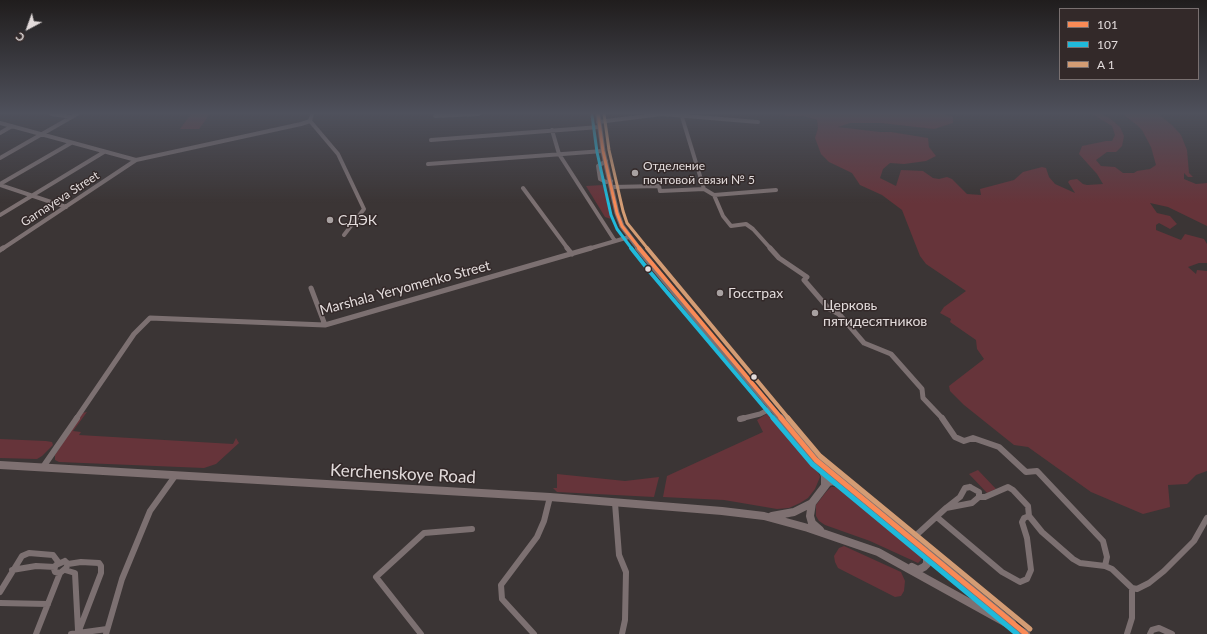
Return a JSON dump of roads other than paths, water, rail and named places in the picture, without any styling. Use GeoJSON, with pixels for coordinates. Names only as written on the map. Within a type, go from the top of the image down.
{"type":"FeatureCollection","features":[{"type":"Feature","properties":{"kind":"main road"},"geometry":{"type":"LineString","coordinates":[[602,144],[612,184],[617,213],[622,226],[629,237],[816,460],[823,470],[825,484]]}},
{"type":"Feature","properties":{"kind":"main road"},"geometry":{"type":"LineString","coordinates":[[816,460],[1026,634]]}},
{"type":"Feature","properties":{"kind":"main road","name":"Kerchenskoye Road"},"geometry":{"type":"LineString","coordinates":[[0,465],[615,502],[722,511],[764,516],[842,539]]}},
{"type":"Feature","properties":{"kind":"main road"},"geometry":{"type":"LineString","coordinates":[[852,490],[833,481],[825,484],[812,504],[810,516],[812,523],[818,529],[878,552],[905,566],[1026,634]]}},
{"type":"Feature","properties":{"kind":"main road"},"geometry":{"type":"LineString","coordinates":[[764,516],[788,514],[812,504]]}},
{"type":"Feature","properties":{"kind":"main road"},"geometry":{"type":"LineString","coordinates":[[905,566],[908,565],[918,570],[924,567],[927,564],[927,552]]}},
{"type":"Feature","properties":{"kind":"street"},"geometry":{"type":"LineString","coordinates":[[0,158],[26,144]]}},
{"type":"Feature","properties":{"kind":"street"},"geometry":{"type":"LineString","coordinates":[[0,185],[70,144]]}},
{"type":"Feature","properties":{"kind":"street"},"geometry":{"type":"LineString","coordinates":[[73,144],[136,160]]}},
{"type":"Feature","properties":{"kind":"street","name":"Garnayeva Street"},"geometry":{"type":"LineString","coordinates":[[0,250],[136,160],[209,144]]}},
{"type":"Feature","properties":{"kind":"street"},"geometry":{"type":"LineString","coordinates":[[329,144],[338,154],[364,209],[344,235]]}},
{"type":"Feature","properties":{"kind":"street"},"geometry":{"type":"LineString","coordinates":[[556,144],[559,154],[615,241]]}},
{"type":"Feature","properties":{"kind":"street"},"geometry":{"type":"LineString","coordinates":[[690,144],[704,189]]}},
{"type":"Feature","properties":{"kind":"street"},"geometry":{"type":"LineString","coordinates":[[428,164],[603,151]]}},
{"type":"Feature","properties":{"kind":"street"},"geometry":{"type":"LineString","coordinates":[[0,215],[104,152]]}},
{"type":"Feature","properties":{"kind":"street"},"geometry":{"type":"LineString","coordinates":[[606,161],[598,166],[600,179],[612,184],[659,186],[660,191],[704,189],[714,195],[776,190]]}},
{"type":"Feature","properties":{"kind":"street"},"geometry":{"type":"LineString","coordinates":[[0,185],[66,207]]}},
{"type":"Feature","properties":{"kind":"street"},"geometry":{"type":"LineString","coordinates":[[523,188],[572,254]]}},
{"type":"Feature","properties":{"kind":"street"},"geometry":{"type":"LineString","coordinates":[[714,195],[723,216],[731,226],[746,224],[779,258],[807,277],[804,280],[829,309],[840,314],[864,343],[884,350],[891,354],[899,362],[922,389],[923,398],[947,423],[955,437],[964,441],[973,438],[999,447],[1026,472],[1037,471],[1103,541],[1107,557],[1105,566]]}},
{"type":"Feature","properties":{"kind":"street","name":"Marshala Yeryomenko Street"},"geometry":{"type":"LineString","coordinates":[[42,467],[134,334],[150,318],[325,324],[629,237]]}},
{"type":"Feature","properties":{"kind":"street"},"geometry":{"type":"LineString","coordinates":[[311,288],[325,324]]}},
{"type":"Feature","properties":{"kind":"street"},"geometry":{"type":"LineString","coordinates":[[740,419],[760,414],[772,408]]}},
{"type":"Feature","properties":{"kind":"street"},"geometry":{"type":"LineString","coordinates":[[74,633],[107,631],[122,579],[150,511],[175,476]]}},
{"type":"Feature","properties":{"kind":"street"},"geometry":{"type":"LineString","coordinates":[[946,508],[972,503],[979,497],[985,497],[1008,487],[1013,490],[1028,506],[1029,516],[1042,532],[1073,559],[1080,563],[1105,566],[1112,569],[1132,588],[1137,589],[1149,583],[1164,571],[1194,541],[1207,518]]}},
{"type":"Feature","properties":{"kind":"street"},"geometry":{"type":"LineString","coordinates":[[912,539],[960,497],[965,488],[974,488],[979,492],[979,497]]}},
{"type":"Feature","properties":{"kind":"street"},"geometry":{"type":"LineString","coordinates":[[534,634],[502,599],[501,585],[537,537],[544,521],[550,498]]}},
{"type":"Feature","properties":{"kind":"street"},"geometry":{"type":"LineString","coordinates":[[615,502],[618,555],[626,572],[625,620],[622,634]]}},
{"type":"Feature","properties":{"kind":"street"},"geometry":{"type":"LineString","coordinates":[[935,518],[938,518],[1002,572],[1020,582],[1027,579],[1031,570],[1027,538],[1022,522],[1024,518],[1029,516]]}},
{"type":"Feature","properties":{"kind":"street"},"geometry":{"type":"LineString","coordinates":[[421,634],[376,577],[424,532],[472,529]]}},
{"type":"Feature","properties":{"kind":"street"},"geometry":{"type":"LineString","coordinates":[[0,592],[12,570],[22,556],[29,553],[53,555],[61,567],[75,573],[74,633]]}},
{"type":"Feature","properties":{"kind":"street"},"geometry":{"type":"LineString","coordinates":[[12,570],[36,566],[61,567],[87,562],[98,563],[101,566],[101,573],[74,633]]}},
{"type":"Feature","properties":{"kind":"street"},"geometry":{"type":"LineString","coordinates":[[36,634],[61,567]]}},
{"type":"Feature","properties":{"kind":"street"},"geometry":{"type":"LineString","coordinates":[[1127,634],[1132,618],[1132,588]]}},
{"type":"Feature","properties":{"kind":"street"},"geometry":{"type":"LineString","coordinates":[[0,603],[48,604]]}},
{"type":"Feature","properties":{"kind":"street"},"geometry":{"type":"LineString","coordinates":[[1150,634],[1152,630],[1159,628],[1172,634]]}},
{"type":"Feature","properties":{"kind":"place","name":"Отделение почтовой связи № 5"},"geometry":{"type":"Point","coordinates":[635,173]}},
{"type":"Feature","properties":{"kind":"place","name":"СДЭК"},"geometry":{"type":"Point","coordinates":[330,220]}},
{"type":"Feature","properties":{"kind":"place","name":"Госстрах"},"geometry":{"type":"Point","coordinates":[720,293]}},
{"type":"Feature","properties":{"kind":"place","name":"Церковь пятидесятников"},"geometry":{"type":"Point","coordinates":[815,313]}}]}
